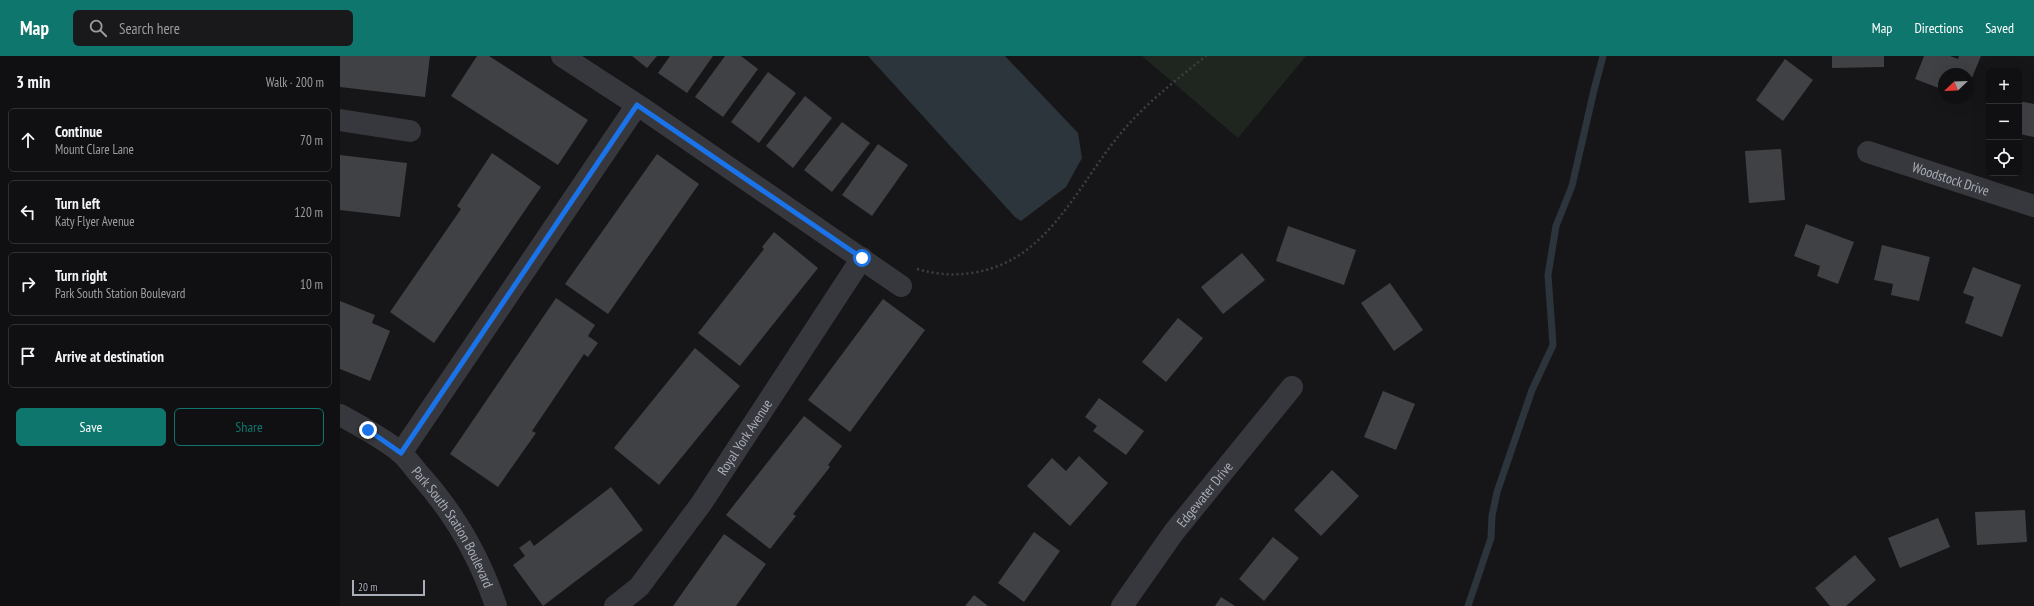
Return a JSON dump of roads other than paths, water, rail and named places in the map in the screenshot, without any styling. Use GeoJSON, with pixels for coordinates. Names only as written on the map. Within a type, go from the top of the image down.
{"type":"FeatureCollection","features":[{"type":"Feature","properties":{"kind":"street"},"geometry":{"type":"LineString","coordinates":[[562,56],[637,105],[901,286]]}},
{"type":"Feature","properties":{"kind":"street"},"geometry":{"type":"LineString","coordinates":[[401,453],[637,105]]}},
{"type":"Feature","properties":{"kind":"street"},"geometry":{"type":"LineString","coordinates":[[340,120],[410,131]]}},
{"type":"Feature","properties":{"kind":"street","name":"Woodstock Drive"},"geometry":{"type":"LineString","coordinates":[[1868,152],[2034,206]]}},
{"type":"Feature","properties":{"kind":"street","name":"Royal York Avenue"},"geometry":{"type":"LineString","coordinates":[[615,606],[640,587],[701,504],[862,258]]}},
{"type":"Feature","properties":{"kind":"street","name":"Edgewater Drive"},"geometry":{"type":"LineString","coordinates":[[1122,606],[1179,526],[1292,387]]}},
{"type":"Feature","properties":{"kind":"street","name":"Park South Station Boulevard"},"geometry":{"type":"LineString","coordinates":[[340,414],[368,430],[401,453],[430,486],[455,520],[488,582],[496,606]]}},
{"type":"Feature","properties":{"kind":"waterway"},"geometry":{"type":"LineString","coordinates":[[1468,606],[1491,538],[1492,516],[1497,492],[1532,390],[1553,345],[1548,275],[1556,226],[1572,186],[1603,56]]}}]}
